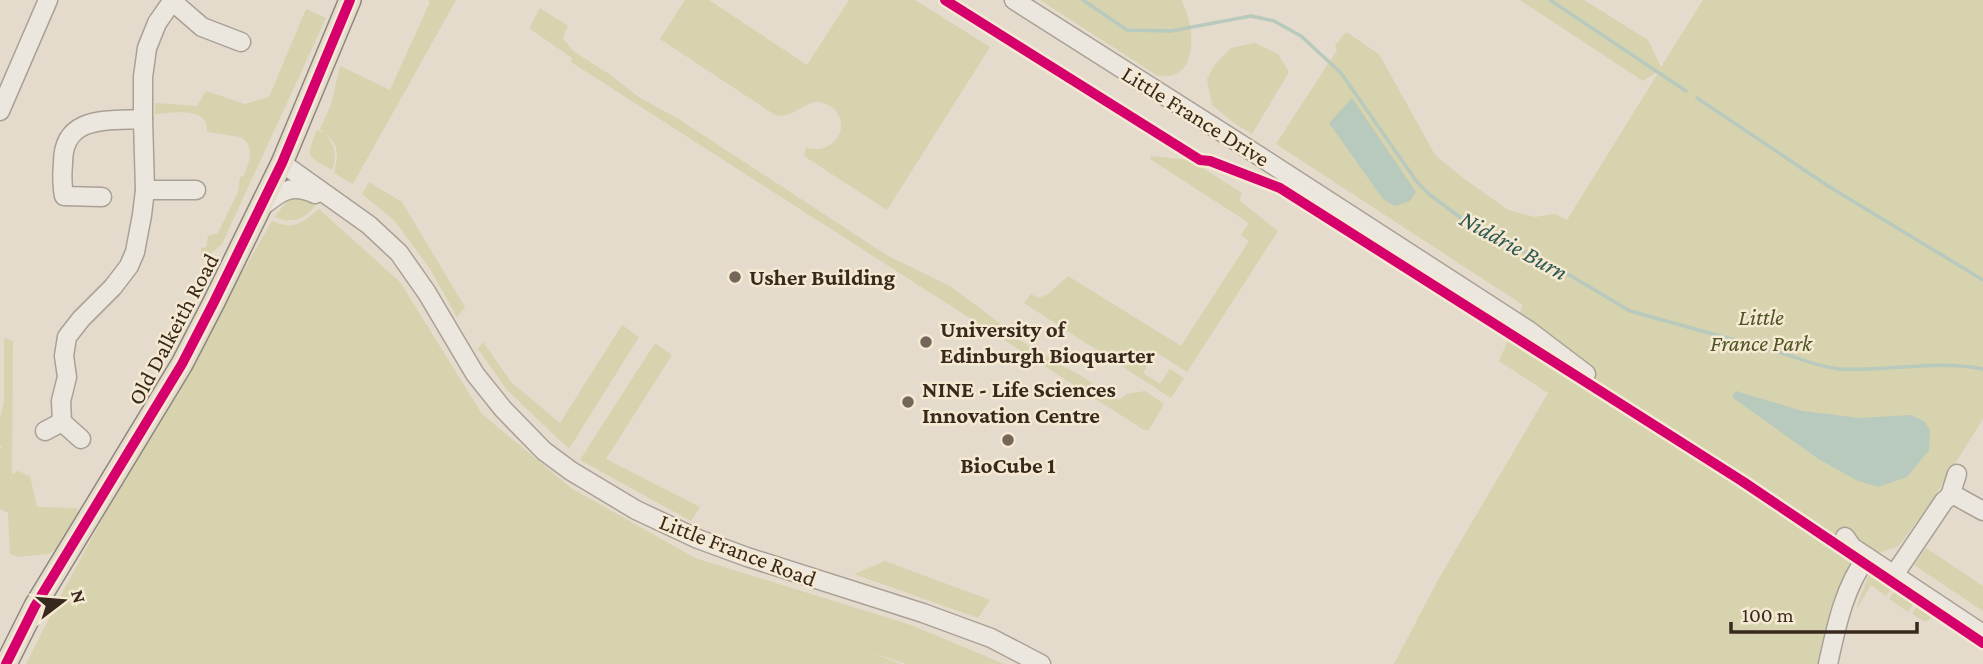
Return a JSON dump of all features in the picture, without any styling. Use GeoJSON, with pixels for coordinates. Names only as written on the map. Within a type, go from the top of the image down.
{"type":"FeatureCollection","features":[{"type":"Feature","properties":{"kind":"main road","name":"Old Dalkeith Road"},"geometry":{"type":"LineString","coordinates":[[6,664],[35,606],[182,364],[215,302],[282,163],[351,0]]}},
{"type":"Feature","properties":{"kind":"street"},"geometry":{"type":"LineString","coordinates":[[0,111],[48,0]]}},
{"type":"Feature","properties":{"kind":"street","name":"Little France Drive"},"geometry":{"type":"LineString","coordinates":[[1014,0],[1528,330],[1586,374]]}},
{"type":"Feature","properties":{"kind":"street"},"geometry":{"type":"LineString","coordinates":[[81,439],[62,422],[61,401],[67,377],[64,356],[67,337],[113,287],[129,266],[135,252],[145,190],[143,78],[147,48],[157,23],[173,1],[202,27],[241,42]]}},
{"type":"Feature","properties":{"kind":"street"},"geometry":{"type":"LineString","coordinates":[[102,197],[60,200],[65,145],[77,128],[88,124],[142,119]]}},
{"type":"Feature","properties":{"kind":"street","name":"Little France Road"},"geometry":{"type":"LineString","coordinates":[[282,163],[347,208],[399,253],[427,293],[475,374],[503,409],[544,451],[571,471],[636,510],[698,539],[923,613],[991,638],[1041,664]]}},
{"type":"Feature","properties":{"kind":"street","name":"Little France Road"},"geometry":{"type":"LineString","coordinates":[[260,208],[293,187],[308,190],[347,208]]}},
{"type":"Feature","properties":{"kind":"street"},"geometry":{"type":"LineString","coordinates":[[145,190],[196,190]]}},
{"type":"Feature","properties":{"kind":"street"},"geometry":{"type":"LineString","coordinates":[[45,431],[62,422]]}},
{"type":"Feature","properties":{"kind":"street"},"geometry":{"type":"LineString","coordinates":[[1894,575],[1950,496],[1957,474]]}},
{"type":"Feature","properties":{"kind":"street"},"geometry":{"type":"LineString","coordinates":[[1950,496],[1956,496],[1983,511]]}},
{"type":"Feature","properties":{"kind":"street"},"geometry":{"type":"LineString","coordinates":[[1845,537],[1852,547],[1983,634]]}},
{"type":"Feature","properties":{"kind":"street"},"geometry":{"type":"LineString","coordinates":[[1828,664],[1838,622],[1853,580],[1867,557]]}},
{"type":"Feature","properties":{"kind":"green space"},"geometry":{"type":"Polygon","coordinates":[[[428,0],[456,0],[353,184],[334,173],[337,152],[327,135],[334,151],[332,170],[313,159],[310,152],[317,130],[324,133],[320,129],[331,105],[340,66],[390,90],[430,2],[428,0]]]}},
{"type":"Feature","properties":{"kind":"green space"},"geometry":{"type":"Polygon","coordinates":[[[685,0],[709,0],[807,65],[849,0],[915,0],[990,47],[887,210],[804,156],[806,148],[828,146],[840,134],[840,117],[835,110],[819,102],[783,116],[775,115],[660,39],[685,0]]]}},
{"type":"Feature","properties":{"kind":"green space"},"geometry":{"type":"Polygon","coordinates":[[[1040,0],[1181,0],[1191,36],[1188,61],[1182,70],[1172,75],[1158,76],[1040,0]]]}},
{"type":"Feature","properties":{"kind":"green space","name":"Little France Park"},"geometry":{"type":"Polygon","coordinates":[[[1520,0],[1584,0],[1648,40],[1661,67],[1703,0],[1983,0],[1983,419],[1933,499],[1899,546],[1850,563],[1820,664],[1394,664],[1438,580],[1548,393],[1499,361],[1523,305],[1276,144],[1346,32],[1379,54],[1435,155],[1508,210],[1535,217],[1555,214],[1567,220],[1660,70],[1643,81],[1520,0]]]}},
{"type":"Feature","properties":{"kind":"green space"},"geometry":{"type":"Polygon","coordinates":[[[540,8],[568,26],[563,38],[573,51],[640,98],[677,118],[888,256],[950,286],[1018,339],[1082,376],[1109,396],[1119,400],[1127,394],[1145,391],[1164,404],[1149,430],[1144,430],[571,62],[572,58],[529,28],[540,8]]]}},
{"type":"Feature","properties":{"kind":"green space"},"geometry":{"type":"Polygon","coordinates":[[[306,9],[326,18],[222,244],[202,261],[201,248],[206,247],[208,236],[218,233],[238,192],[240,177],[244,176],[250,150],[241,137],[207,132],[206,123],[196,114],[155,114],[155,103],[197,106],[206,91],[245,104],[269,97],[306,9]]]}},
{"type":"Feature","properties":{"kind":"green space"},"geometry":{"type":"Polygon","coordinates":[[[1255,43],[1278,54],[1289,72],[1252,134],[1212,105],[1207,79],[1215,64],[1231,48],[1255,43]]]}},
{"type":"Feature","properties":{"kind":"green space"},"geometry":{"type":"Polygon","coordinates":[[[1151,156],[1190,160],[1242,193],[1239,200],[1278,231],[1187,372],[1156,352],[1143,373],[1160,384],[1170,369],[1184,378],[1171,398],[1024,303],[1031,294],[1039,298],[1048,294],[1068,276],[1181,346],[1249,241],[1241,235],[1249,223],[1150,159],[1151,156]]]}},
{"type":"Feature","properties":{"kind":"green space"},"geometry":{"type":"Polygon","coordinates":[[[369,182],[402,202],[465,307],[457,317],[430,269],[395,221],[362,194],[369,182]]]}},
{"type":"Feature","properties":{"kind":"green space"},"geometry":{"type":"Polygon","coordinates":[[[298,195],[317,203],[309,213],[299,219],[275,217],[289,198],[298,195]]]}},
{"type":"Feature","properties":{"kind":"green space"},"geometry":{"type":"Polygon","coordinates":[[[319,209],[400,282],[482,414],[571,488],[695,558],[911,625],[1004,664],[907,664],[870,652],[901,664],[26,664],[137,455],[272,221],[286,225],[297,224],[319,209]]]}},
{"type":"Feature","properties":{"kind":"green space"},"geometry":{"type":"Polygon","coordinates":[[[622,325],[639,337],[569,449],[507,390],[478,349],[483,342],[512,383],[560,423],[622,325]]]}},
{"type":"Feature","properties":{"kind":"green space"},"geometry":{"type":"Polygon","coordinates":[[[4,338],[13,341],[12,474],[18,471],[30,476],[37,507],[77,508],[78,513],[57,549],[48,554],[17,557],[10,554],[8,513],[0,509],[0,419],[4,400],[4,338]]]}},
{"type":"Feature","properties":{"kind":"green space"},"geometry":{"type":"Polygon","coordinates":[[[655,343],[672,355],[606,459],[700,507],[691,521],[580,460],[655,343]]]}},
{"type":"Feature","properties":{"kind":"green space"},"geometry":{"type":"Polygon","coordinates":[[[1926,548],[1983,586],[1983,611],[1914,565],[1926,548]]]}},
{"type":"Feature","properties":{"kind":"green space"},"geometry":{"type":"Polygon","coordinates":[[[885,561],[990,600],[978,618],[854,574],[885,561]]]}},
{"type":"Feature","properties":{"kind":"green space"},"geometry":{"type":"Polygon","coordinates":[[[1870,571],[1893,586],[1886,596],[1871,585],[1858,607],[1857,606],[1870,571]]]}},
{"type":"Feature","properties":{"kind":"green space"},"geometry":{"type":"Polygon","coordinates":[[[1897,588],[1916,600],[1908,612],[1889,599],[1897,588]]]}},
{"type":"Feature","properties":{"kind":"green space"},"geometry":{"type":"Polygon","coordinates":[[[1919,603],[1934,613],[1928,621],[1925,622],[1912,614],[1919,603]]]}},
{"type":"Feature","properties":{"kind":"shaded area"},"geometry":{"type":"Polygon","coordinates":[[[1352,98],[1416,192],[1410,201],[1395,206],[1383,199],[1329,123],[1352,98]]]}},
{"type":"Feature","properties":{"kind":"shaded area"},"geometry":{"type":"Polygon","coordinates":[[[1736,391],[1802,411],[1861,418],[1910,415],[1924,421],[1930,430],[1929,450],[1907,477],[1878,487],[1856,480],[1817,458],[1732,397],[1736,391]]]}},
{"type":"Feature","properties":{"kind":"waterway","name":"Niddrie Burn"},"geometry":{"type":"LineString","coordinates":[[1083,0],[1127,30],[1171,31],[1251,16],[1274,21],[1301,36],[1341,73],[1417,182],[1430,195],[1484,235],[1544,260],[1630,311],[1839,369],[1929,365],[1983,369]]}},
{"type":"Feature","properties":{"kind":"waterway"},"geometry":{"type":"LineString","coordinates":[[1550,0],[1686,91]]}},
{"type":"Feature","properties":{"kind":"waterway"},"geometry":{"type":"LineString","coordinates":[[1697,98],[1828,186],[1983,280]]}},
{"type":"Feature","properties":{"kind":"cycle path"},"geometry":{"type":"LineString","coordinates":[[6,664],[35,606],[182,364],[282,163],[350,0]]}},
{"type":"Feature","properties":{"kind":"cycle path"},"geometry":{"type":"LineString","coordinates":[[945,0],[1200,160],[1210,161],[1280,188],[1742,481],[1983,643]]}},
{"type":"Feature","properties":{"kind":"place","name":"Usher Building"},"geometry":{"type":"Point","coordinates":[735,277]}},
{"type":"Feature","properties":{"kind":"place","name":"University of Edinburgh Bioquarter"},"geometry":{"type":"Point","coordinates":[926,342]}},
{"type":"Feature","properties":{"kind":"place","name":"NINE - Life Sciences Innovation Centre"},"geometry":{"type":"Point","coordinates":[908,402]}},
{"type":"Feature","properties":{"kind":"place","name":"BioCube 1"},"geometry":{"type":"Point","coordinates":[1008,440]}}]}
